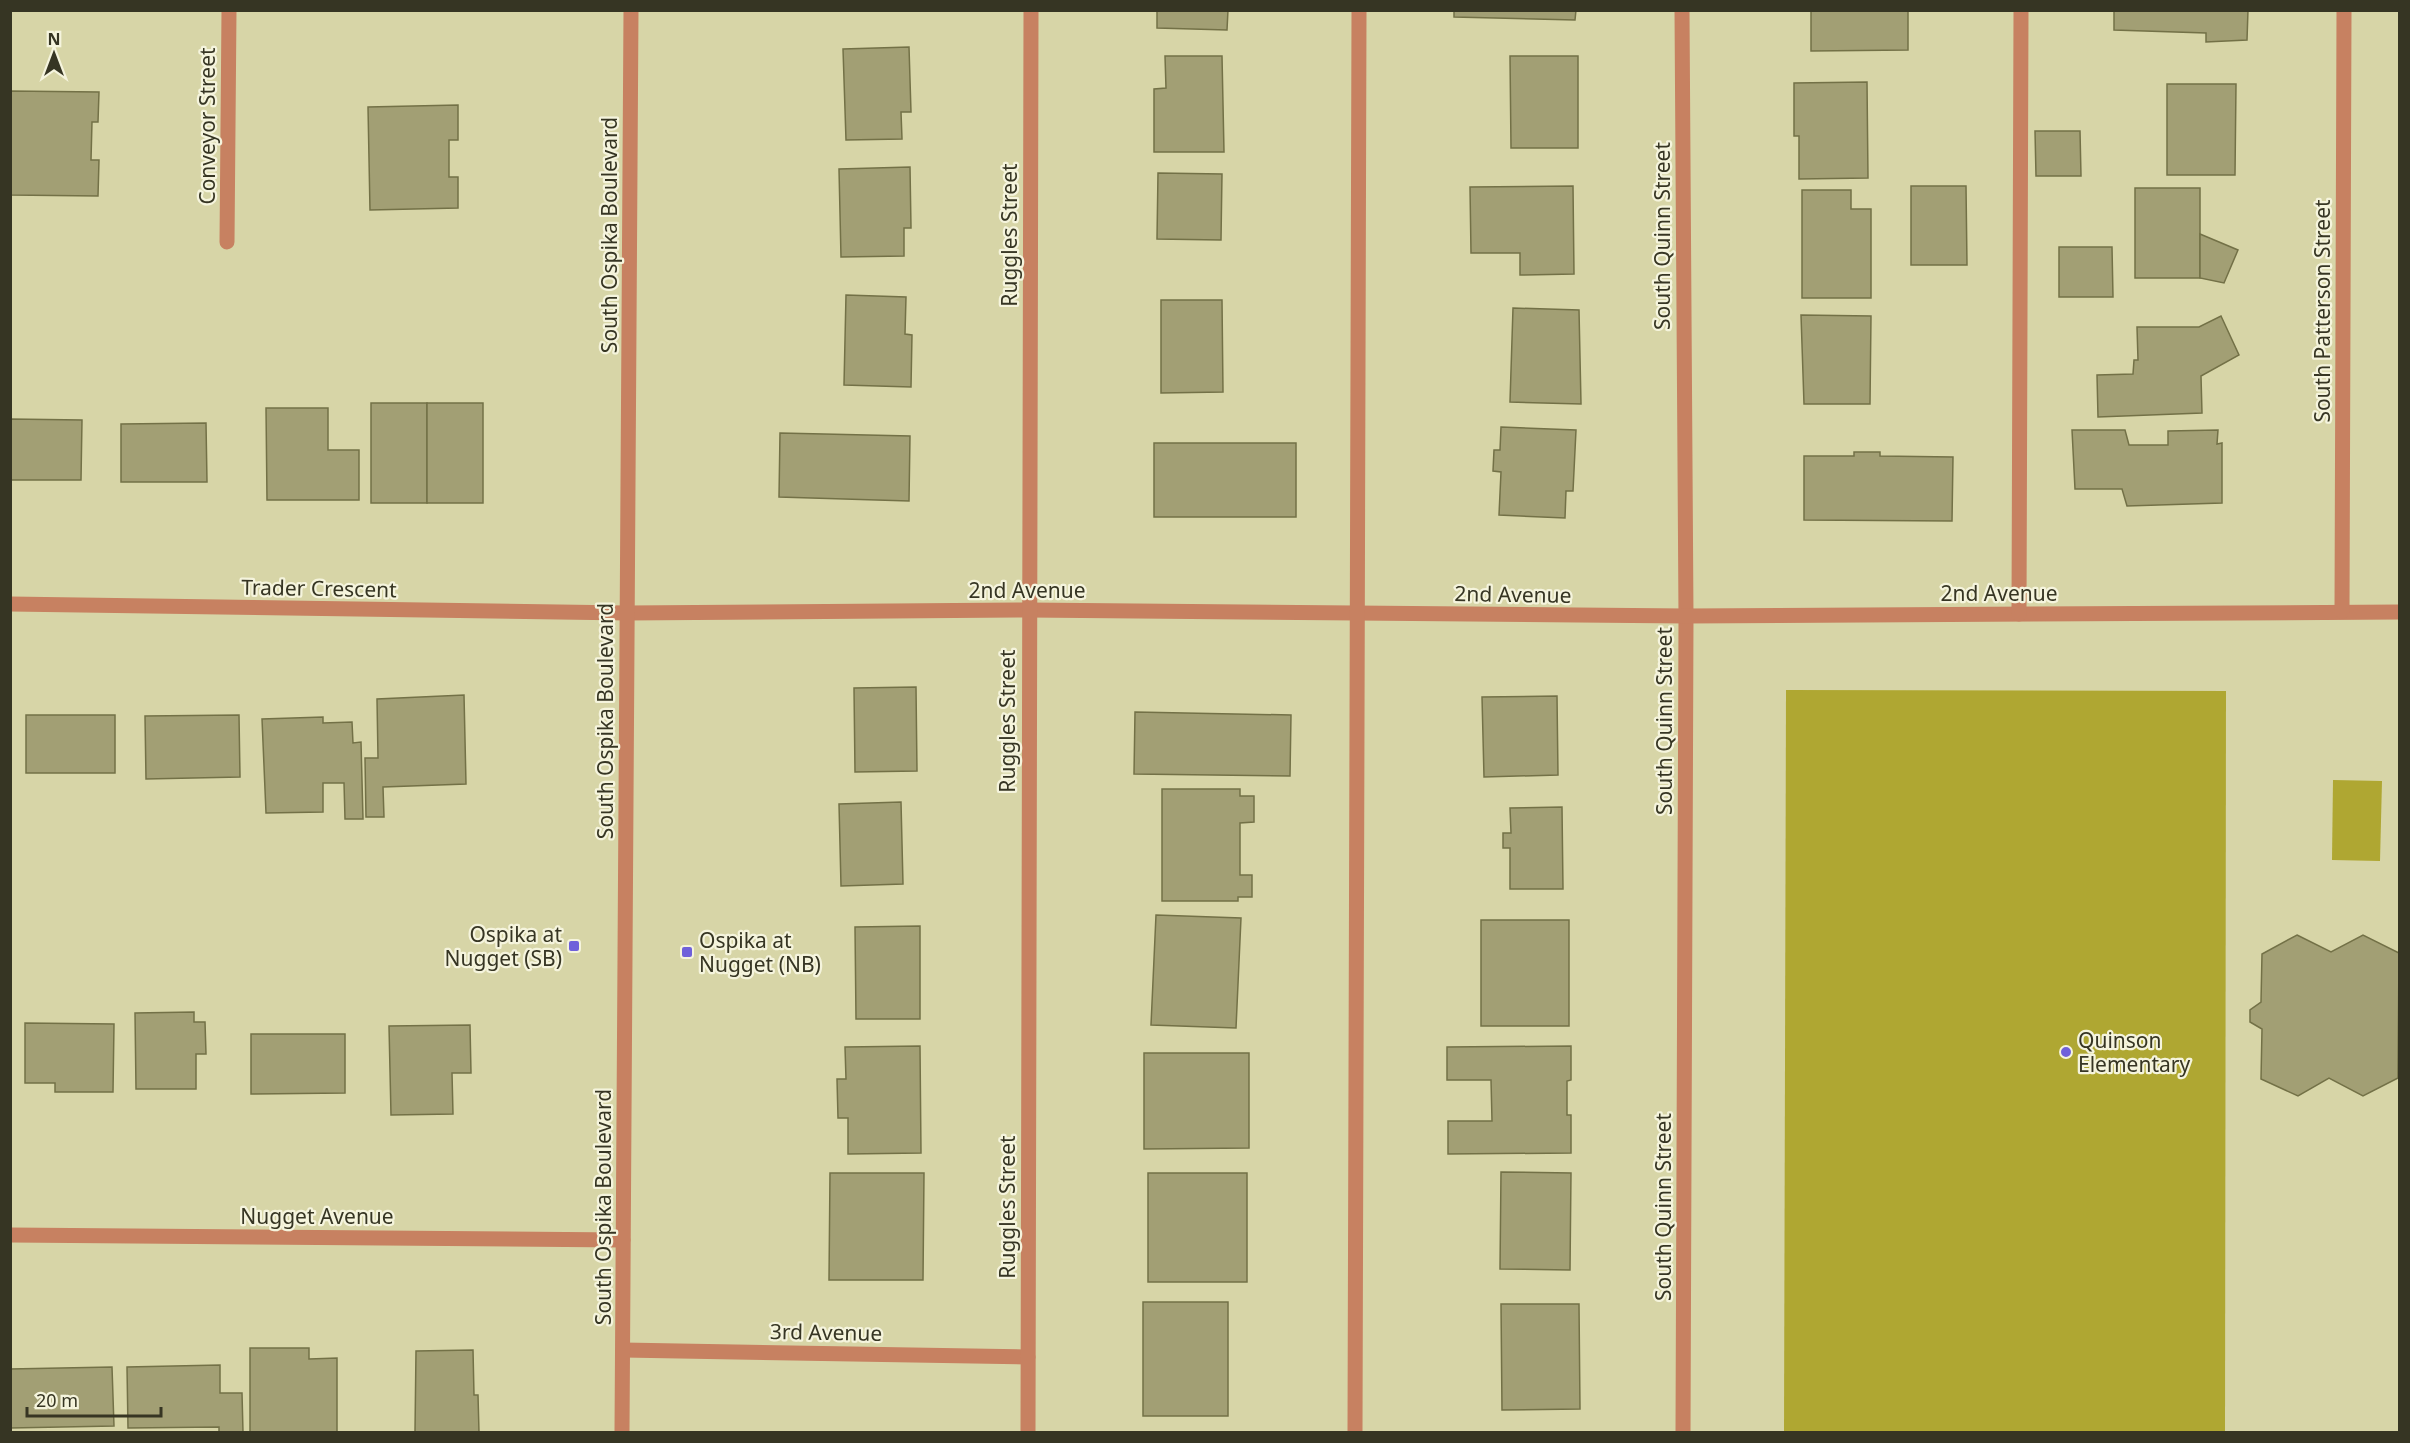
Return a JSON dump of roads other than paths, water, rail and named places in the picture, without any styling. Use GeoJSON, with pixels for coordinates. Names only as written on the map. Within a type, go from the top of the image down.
{"type":"FeatureCollection","features":[{"type":"Feature","properties":{"kind":"street","name":"Conveyor Street"},"geometry":{"type":"LineString","coordinates":[[227,242],[229,10]]}},
{"type":"Feature","properties":{"kind":"street","name":"South Ospika Boulevard"},"geometry":{"type":"LineString","coordinates":[[622,1432],[631,10]]}},
{"type":"Feature","properties":{"kind":"street","name":"Ruggles Street"},"geometry":{"type":"LineString","coordinates":[[1028,1432],[1031,10]]}},
{"type":"Feature","properties":{"kind":"street"},"geometry":{"type":"LineString","coordinates":[[1355,1432],[1359,10]]}},
{"type":"Feature","properties":{"kind":"street","name":"South Quinn Street"},"geometry":{"type":"LineString","coordinates":[[1682,10],[1686,616],[1683,1432]]}},
{"type":"Feature","properties":{"kind":"street"},"geometry":{"type":"LineString","coordinates":[[2019,614],[2021,10]]}},
{"type":"Feature","properties":{"kind":"street","name":"South Patterson Street"},"geometry":{"type":"LineString","coordinates":[[2342,611],[2344,10]]}},
{"type":"Feature","properties":{"kind":"street","name":"Trader Crescent"},"geometry":{"type":"LineString","coordinates":[[10,604],[627,613]]}},
{"type":"Feature","properties":{"kind":"street","name":"2nd Avenue"},"geometry":{"type":"LineString","coordinates":[[627,613],[1028,610],[1686,616],[2400,612]]}},
{"type":"Feature","properties":{"kind":"street","name":"Nugget Avenue"},"geometry":{"type":"LineString","coordinates":[[10,1235],[623,1240]]}},
{"type":"Feature","properties":{"kind":"street","name":"3rd Avenue"},"geometry":{"type":"LineString","coordinates":[[623,1350],[1028,1357]]}},
{"type":"Feature","properties":{"kind":"place","name":"Ospika at Nugget (SB)"},"geometry":{"type":"Point","coordinates":[574,946]}},
{"type":"Feature","properties":{"kind":"place","name":"Ospika at Nugget (NB)"},"geometry":{"type":"Point","coordinates":[687,952]}},
{"type":"Feature","properties":{"kind":"place","name":"Quinson Elementary"},"geometry":{"type":"Point","coordinates":[2066,1052]}}]}
